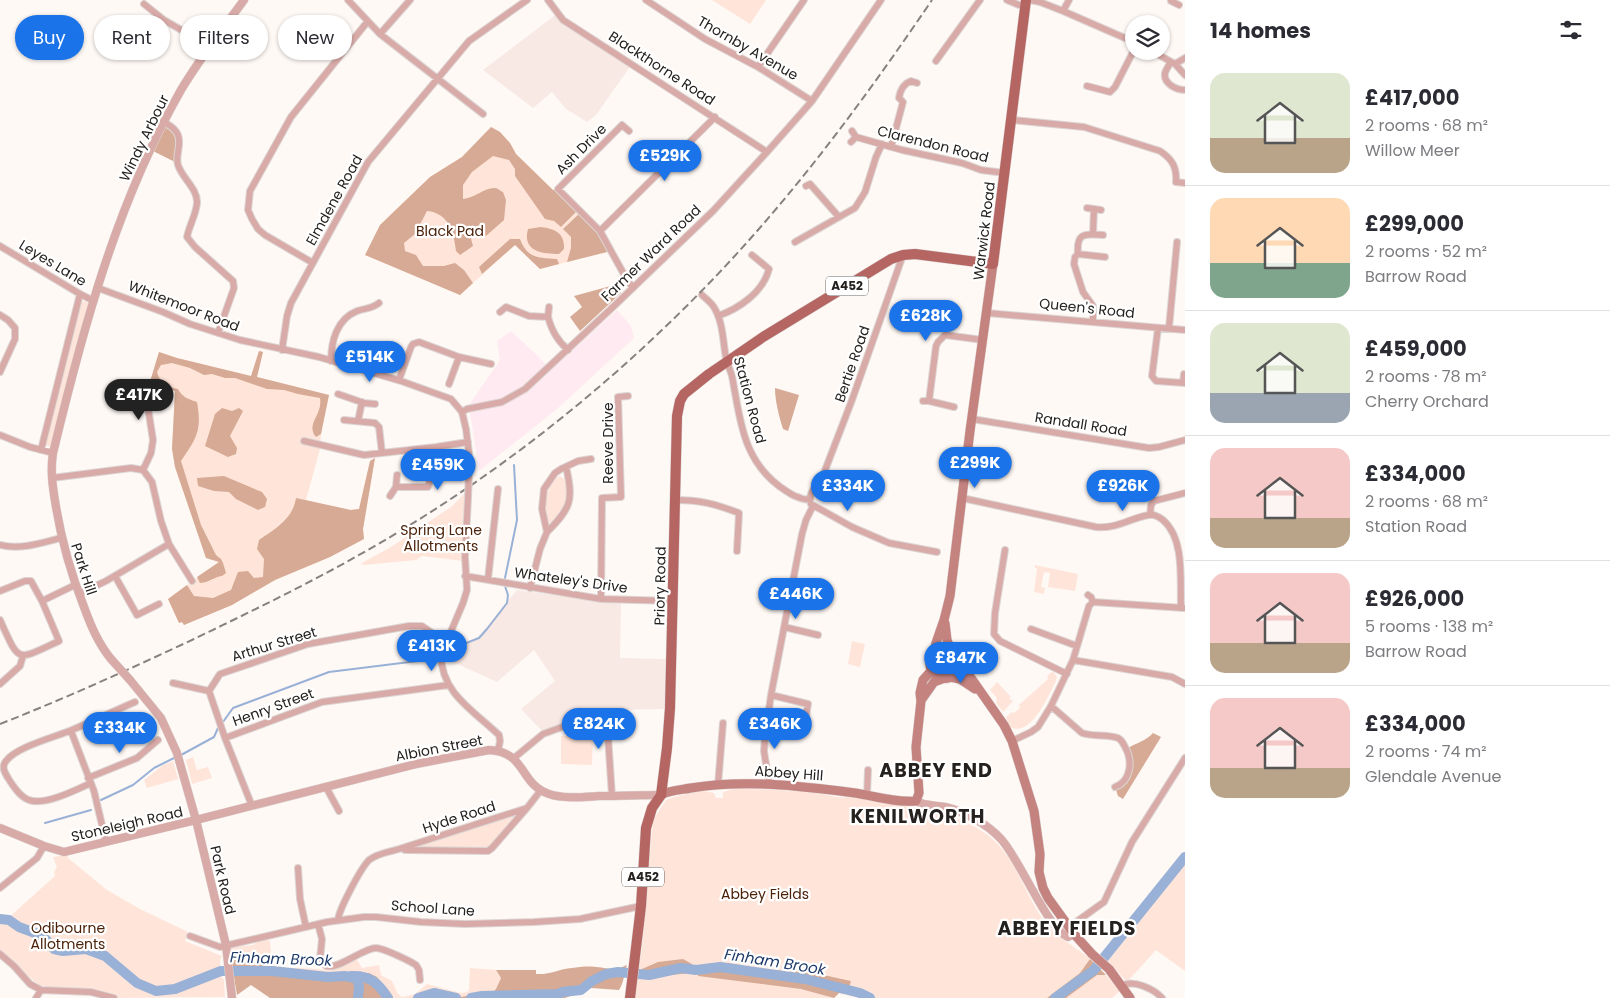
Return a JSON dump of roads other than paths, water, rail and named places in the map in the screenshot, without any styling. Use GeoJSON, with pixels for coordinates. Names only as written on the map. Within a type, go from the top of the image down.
{"type":"FeatureCollection","features":[{"type":"Feature","properties":{"kind":"main road","name":"Warwick Road"},"geometry":{"type":"LineString","coordinates":[[932,658],[950,596],[1027,2]]}},
{"type":"Feature","properties":{"kind":"main road","name":"A452"},"geometry":{"type":"LineString","coordinates":[[726,361],[891,259],[915,254],[993,264]]}},
{"type":"Feature","properties":{"kind":"main road","name":"Priory Road"},"geometry":{"type":"LineString","coordinates":[[661,795],[670,716],[678,409],[684,394],[726,361]]}},
{"type":"Feature","properties":{"kind":"main road"},"geometry":{"type":"LineString","coordinates":[[921,701],[934,682],[946,678],[956,670],[955,659],[947,640],[944,620]]}},
{"type":"Feature","properties":{"kind":"main road"},"geometry":{"type":"LineString","coordinates":[[916,801],[919,793],[916,747],[921,701],[920,693],[923,680],[931,671],[932,658],[945,652],[955,659],[966,671],[999,716],[1012,741],[1034,811],[1043,888],[1071,930],[1096,958],[1107,966],[1130,998]]}},
{"type":"Feature","properties":{"kind":"main road"},"geometry":{"type":"LineString","coordinates":[[931,671],[937,677],[960,679],[982,693]]}},
{"type":"Feature","properties":{"kind":"main road","name":"Abbey Hill"},"geometry":{"type":"LineString","coordinates":[[661,795],[672,791],[718,785],[769,784],[916,801]]}},
{"type":"Feature","properties":{"kind":"main road","name":"A452"},"geometry":{"type":"LineString","coordinates":[[630,998],[641,906],[646,828],[652,808],[661,795]]}},
{"type":"Feature","properties":{"kind":"street","name":"Windy Arbour"},"geometry":{"type":"LineString","coordinates":[[233,15],[244,0]]}},
{"type":"Feature","properties":{"kind":"street"},"geometry":{"type":"LineString","coordinates":[[348,0],[380,34],[483,114]]}},
{"type":"Feature","properties":{"kind":"street"},"geometry":{"type":"LineString","coordinates":[[380,34],[410,0]]}},
{"type":"Feature","properties":{"kind":"street","name":"Elmdene Road"},"geometry":{"type":"LineString","coordinates":[[282,350],[291,303],[368,162],[469,41],[527,0]]}},
{"type":"Feature","properties":{"kind":"street","name":"Blackthorne Road"},"geometry":{"type":"LineString","coordinates":[[548,0],[563,20],[768,152]]}},
{"type":"Feature","properties":{"kind":"street","name":"Thornby Avenue"},"geometry":{"type":"LineString","coordinates":[[646,0],[705,39],[758,66],[812,101]]}},
{"type":"Feature","properties":{"kind":"street"},"geometry":{"type":"LineString","coordinates":[[758,66],[804,0]]}},
{"type":"Feature","properties":{"kind":"street","name":"Farmer Ward Road"},"geometry":{"type":"LineString","coordinates":[[462,412],[467,409],[502,402],[528,387],[712,211],[768,152],[812,101],[881,0]]}},
{"type":"Feature","properties":{"kind":"street"},"geometry":{"type":"LineString","coordinates":[[936,61],[980,0]]}},
{"type":"Feature","properties":{"kind":"street"},"geometry":{"type":"LineString","coordinates":[[1007,0],[1019,5],[1027,2],[1040,2],[1125,38]]}},
{"type":"Feature","properties":{"kind":"street"},"geometry":{"type":"LineString","coordinates":[[1063,12],[1069,0]]}},
{"type":"Feature","properties":{"kind":"street"},"geometry":{"type":"LineString","coordinates":[[144,4],[164,20],[180,29]]}},
{"type":"Feature","properties":{"kind":"street"},"geometry":{"type":"LineString","coordinates":[[313,263],[258,229],[248,210],[250,192],[291,117],[368,21]]}},
{"type":"Feature","properties":{"kind":"street"},"geometry":{"type":"LineString","coordinates":[[1185,58],[1173,63],[1165,73],[1166,80],[1175,88],[1185,90]]}},
{"type":"Feature","properties":{"kind":"street","name":"Windy Arbour"},"geometry":{"type":"LineString","coordinates":[[94,300],[116,229],[164,122],[200,60]]}},
{"type":"Feature","properties":{"kind":"street"},"geometry":{"type":"LineString","coordinates":[[1087,86],[1110,92],[1115,87],[1129,60]]}},
{"type":"Feature","properties":{"kind":"street"},"geometry":{"type":"LineString","coordinates":[[1168,60],[1185,75]]}},
{"type":"Feature","properties":{"kind":"street"},"geometry":{"type":"LineString","coordinates":[[891,146],[904,102],[899,98],[899,93],[906,83],[911,81],[917,83]]}},
{"type":"Feature","properties":{"kind":"street"},"geometry":{"type":"LineString","coordinates":[[633,288],[600,231],[715,117]]}},
{"type":"Feature","properties":{"kind":"street"},"geometry":{"type":"LineString","coordinates":[[1012,120],[1084,127],[1160,151],[1168,156],[1175,166],[1176,182],[1185,183]]}},
{"type":"Feature","properties":{"kind":"street"},"geometry":{"type":"LineString","coordinates":[[164,122],[175,129],[179,136],[177,162],[179,169],[196,196],[197,204],[187,237],[195,247],[233,281],[234,288],[218,334]]}},
{"type":"Feature","properties":{"kind":"street","name":"Ash Drive"},"geometry":{"type":"LineString","coordinates":[[600,231],[558,190],[620,124],[629,131]]}},
{"type":"Feature","properties":{"kind":"street","name":"Clarendon Road"},"geometry":{"type":"LineString","coordinates":[[853,137],[962,163],[981,170],[1005,173]]}},
{"type":"Feature","properties":{"kind":"street"},"geometry":{"type":"LineString","coordinates":[[795,242],[855,208],[865,192],[882,144]]}},
{"type":"Feature","properties":{"kind":"street"},"geometry":{"type":"LineString","coordinates":[[806,186],[810,184],[839,217]]}},
{"type":"Feature","properties":{"kind":"street"},"geometry":{"type":"LineString","coordinates":[[1093,234],[1094,209]]}},
{"type":"Feature","properties":{"kind":"street"},"geometry":{"type":"LineString","coordinates":[[1093,321],[1093,306],[1085,296],[1074,264],[1075,257],[1078,254],[1079,239],[1084,234],[1103,235]]}},
{"type":"Feature","properties":{"kind":"street"},"geometry":{"type":"LineString","coordinates":[[1169,328],[1177,242]]}},
{"type":"Feature","properties":{"kind":"street","name":"Leyes Lane"},"geometry":{"type":"LineString","coordinates":[[1,248],[80,294],[94,300]]}},
{"type":"Feature","properties":{"kind":"street"},"geometry":{"type":"LineString","coordinates":[[1078,254],[1105,257]]}},
{"type":"Feature","properties":{"kind":"street"},"geometry":{"type":"LineString","coordinates":[[702,295],[714,308],[718,316],[730,312],[758,291],[767,278],[769,268],[752,255]]}},
{"type":"Feature","properties":{"kind":"street","name":"Bertie Road"},"geometry":{"type":"LineString","coordinates":[[812,503],[811,494],[816,486],[824,481],[824,473],[855,393],[903,255]]}},
{"type":"Feature","properties":{"kind":"street","name":"Whitemoor Road"},"geometry":{"type":"LineString","coordinates":[[98,288],[218,334],[331,361],[399,380],[452,399],[462,412]]}},
{"type":"Feature","properties":{"kind":"street"},"geometry":{"type":"LineString","coordinates":[[40,450],[80,294]]}},
{"type":"Feature","properties":{"kind":"street","name":"Park Hill"},"geometry":{"type":"LineString","coordinates":[[94,300],[73,369],[51,465],[61,538],[74,585],[94,633],[111,659],[161,718],[177,753],[196,820]]}},
{"type":"Feature","properties":{"kind":"street"},"geometry":{"type":"LineString","coordinates":[[331,361],[337,330],[341,322],[355,312],[370,309],[379,303]]}},
{"type":"Feature","properties":{"kind":"street"},"geometry":{"type":"LineString","coordinates":[[500,312],[507,305],[529,316],[548,317]]}},
{"type":"Feature","properties":{"kind":"street"},"geometry":{"type":"LineString","coordinates":[[549,307],[548,317],[555,336],[558,342],[568,350]]}},
{"type":"Feature","properties":{"kind":"street","name":"Queen's Road"},"geometry":{"type":"LineString","coordinates":[[987,312],[1185,330]]}},
{"type":"Feature","properties":{"kind":"street"},"geometry":{"type":"LineString","coordinates":[[0,315],[15,328],[15,338],[0,372]]}},
{"type":"Feature","properties":{"kind":"street","name":"Station Road"},"geometry":{"type":"LineString","coordinates":[[718,316],[726,361],[746,441],[756,462],[770,479],[797,498],[812,503],[872,536],[889,543],[937,552]]}},
{"type":"Feature","properties":{"kind":"street"},"geometry":{"type":"LineString","coordinates":[[1158,328],[1153,379],[1156,381],[1184,383],[1184,374]]}},
{"type":"Feature","properties":{"kind":"street"},"geometry":{"type":"LineString","coordinates":[[954,407],[926,401],[936,346],[946,335],[983,340]]}},
{"type":"Feature","properties":{"kind":"street"},"geometry":{"type":"LineString","coordinates":[[399,380],[411,347],[416,342],[459,357],[491,364]]}},
{"type":"Feature","properties":{"kind":"street"},"geometry":{"type":"LineString","coordinates":[[449,384],[459,357]]}},
{"type":"Feature","properties":{"kind":"street"},"geometry":{"type":"LineString","coordinates":[[338,394],[375,404]]}},
{"type":"Feature","properties":{"kind":"street","name":"Reeve Drive"},"geometry":{"type":"LineString","coordinates":[[601,599],[602,498],[621,497],[618,397],[628,396]]}},
{"type":"Feature","properties":{"kind":"street"},"geometry":{"type":"LineString","coordinates":[[142,470],[151,453],[153,440],[148,408],[152,402],[163,400]]}},
{"type":"Feature","properties":{"kind":"street"},"geometry":{"type":"LineString","coordinates":[[358,421],[362,402]]}},
{"type":"Feature","properties":{"kind":"street"},"geometry":{"type":"LineString","coordinates":[[462,412],[468,442],[469,471],[465,576],[467,590],[441,655],[441,664],[443,674],[460,700],[499,735],[498,751]]}},
{"type":"Feature","properties":{"kind":"street","name":"Randall Road"},"geometry":{"type":"LineString","coordinates":[[972,419],[1149,448],[1185,440]]}},
{"type":"Feature","properties":{"kind":"street"},"geometry":{"type":"LineString","coordinates":[[344,420],[375,423],[380,427],[382,453]]}},
{"type":"Feature","properties":{"kind":"street"},"geometry":{"type":"LineString","coordinates":[[0,435],[53,453]]}},
{"type":"Feature","properties":{"kind":"street"},"geometry":{"type":"LineString","coordinates":[[304,441],[364,455],[468,442]]}},
{"type":"Feature","properties":{"kind":"street"},"geometry":{"type":"LineString","coordinates":[[396,487],[428,490],[435,463],[436,447]]}},
{"type":"Feature","properties":{"kind":"street"},"geometry":{"type":"LineString","coordinates":[[547,532],[542,509],[544,489],[555,473],[578,461],[591,459]]}},
{"type":"Feature","properties":{"kind":"street"},"geometry":{"type":"LineString","coordinates":[[530,588],[540,549],[547,532],[562,515],[571,496],[566,467]]}},
{"type":"Feature","properties":{"kind":"street"},"geometry":{"type":"LineString","coordinates":[[52,478],[131,468],[142,470],[152,482],[168,544],[192,581]]}},
{"type":"Feature","properties":{"kind":"street"},"geometry":{"type":"LineString","coordinates":[[390,496],[396,487],[397,476]]}},
{"type":"Feature","properties":{"kind":"street"},"geometry":{"type":"LineString","coordinates":[[488,579],[498,489]]}},
{"type":"Feature","properties":{"kind":"street"},"geometry":{"type":"LineString","coordinates":[[1150,515],[1151,505],[1154,501],[1185,493]]}},
{"type":"Feature","properties":{"kind":"street"},"geometry":{"type":"LineString","coordinates":[[962,498],[1096,528],[1110,527],[1150,515],[1158,516],[1170,527],[1183,550],[1183,608],[1093,602],[1088,606],[1073,660],[1051,706],[1038,727],[1012,741]]}},
{"type":"Feature","properties":{"kind":"street"},"geometry":{"type":"LineString","coordinates":[[675,500],[696,500],[739,513],[736,551]]}},
{"type":"Feature","properties":{"kind":"street"},"geometry":{"type":"LineString","coordinates":[[769,784],[764,751],[771,695],[802,534],[812,503]]}},
{"type":"Feature","properties":{"kind":"street"},"geometry":{"type":"LineString","coordinates":[[0,545],[6,547],[34,545],[61,538]]}},
{"type":"Feature","properties":{"kind":"street"},"geometry":{"type":"LineString","coordinates":[[79,594],[168,544]]}},
{"type":"Feature","properties":{"kind":"street"},"geometry":{"type":"LineString","coordinates":[[1005,550],[994,613],[994,634],[1000,641],[1067,674]]}},
{"type":"Feature","properties":{"kind":"street"},"geometry":{"type":"LineString","coordinates":[[114,576],[137,615],[159,604]]}},
{"type":"Feature","properties":{"kind":"street","name":"Whateley's Drive"},"geometry":{"type":"LineString","coordinates":[[465,576],[601,599],[673,601]]}},
{"type":"Feature","properties":{"kind":"street"},"geometry":{"type":"LineString","coordinates":[[0,591],[29,580],[34,584],[59,641],[23,656],[13,650],[0,620]]}},
{"type":"Feature","properties":{"kind":"street"},"geometry":{"type":"LineString","coordinates":[[42,601],[74,585]]}},
{"type":"Feature","properties":{"kind":"street"},"geometry":{"type":"LineString","coordinates":[[1088,594],[1093,602]]}},
{"type":"Feature","properties":{"kind":"street","name":"Arthur Street"},"geometry":{"type":"LineString","coordinates":[[209,691],[220,674],[308,644],[410,626],[422,626],[446,642]]}},
{"type":"Feature","properties":{"kind":"street"},"geometry":{"type":"LineString","coordinates":[[784,627],[818,635]]}},
{"type":"Feature","properties":{"kind":"street"},"geometry":{"type":"LineString","coordinates":[[1031,629],[1077,646]]}},
{"type":"Feature","properties":{"kind":"street"},"geometry":{"type":"LineString","coordinates":[[0,684],[20,666],[23,656]]}},
{"type":"Feature","properties":{"kind":"street"},"geometry":{"type":"LineString","coordinates":[[1073,660],[1172,677],[1185,684]]}},
{"type":"Feature","properties":{"kind":"street"},"geometry":{"type":"LineString","coordinates":[[174,683],[209,691],[252,806]]}},
{"type":"Feature","properties":{"kind":"street","name":"Henry Street"},"geometry":{"type":"LineString","coordinates":[[225,738],[322,702],[449,685]]}},
{"type":"Feature","properties":{"kind":"street"},"geometry":{"type":"LineString","coordinates":[[771,695],[808,704],[806,716]]}},
{"type":"Feature","properties":{"kind":"street"},"geometry":{"type":"LineString","coordinates":[[134,702],[71,731],[21,750],[7,760],[4,772],[24,798],[37,802],[54,798],[137,758],[158,740]]}},
{"type":"Feature","properties":{"kind":"street"},"geometry":{"type":"LineString","coordinates":[[1051,706],[1082,734],[1117,738],[1121,741],[1128,751],[1131,763],[1130,771],[1124,782],[1115,787]]}},
{"type":"Feature","properties":{"kind":"street"},"geometry":{"type":"LineString","coordinates":[[603,712],[543,734],[514,758],[537,788],[557,796],[661,795]]}},
{"type":"Feature","properties":{"kind":"street"},"geometry":{"type":"LineString","coordinates":[[718,785],[723,723]]}},
{"type":"Feature","properties":{"kind":"street"},"geometry":{"type":"LineString","coordinates":[[71,731],[89,781],[106,842]]}},
{"type":"Feature","properties":{"kind":"street"},"geometry":{"type":"LineString","coordinates":[[612,796],[608,736],[623,736]]}},
{"type":"Feature","properties":{"kind":"street","name":"Albion Street"},"geometry":{"type":"LineString","coordinates":[[196,820],[416,764],[475,752],[498,751],[514,758]]}},
{"type":"Feature","properties":{"kind":"street"},"geometry":{"type":"LineString","coordinates":[[916,801],[920,804],[960,812],[993,831],[1011,851],[1054,924],[1068,937],[1071,930],[1104,902],[1132,842],[1185,758]]}},
{"type":"Feature","properties":{"kind":"street"},"geometry":{"type":"LineString","coordinates":[[867,795],[868,770]]}},
{"type":"Feature","properties":{"kind":"street"},"geometry":{"type":"LineString","coordinates":[[326,786],[339,811]]}},
{"type":"Feature","properties":{"kind":"street","name":"Hyde Road"},"geometry":{"type":"LineString","coordinates":[[399,850],[488,851],[541,790]]}},
{"type":"Feature","properties":{"kind":"street","name":"Hyde Road"},"geometry":{"type":"LineString","coordinates":[[338,920],[340,909],[368,861],[378,854],[399,850],[527,808]]}},
{"type":"Feature","properties":{"kind":"street","name":"Stoneleigh Road"},"geometry":{"type":"LineString","coordinates":[[44,846],[64,852],[196,820]]}},
{"type":"Feature","properties":{"kind":"street","name":"Park Road"},"geometry":{"type":"LineString","coordinates":[[196,820],[226,945],[232,998]]}},
{"type":"Feature","properties":{"kind":"street"},"geometry":{"type":"LineString","coordinates":[[0,828],[44,846],[37,858],[0,888]]}},
{"type":"Feature","properties":{"kind":"street"},"geometry":{"type":"LineString","coordinates":[[298,868],[300,899],[306,927]]}},
{"type":"Feature","properties":{"kind":"street","name":"School Lane"},"geometry":{"type":"LineString","coordinates":[[226,945],[318,924],[370,916],[453,924],[526,922],[578,919],[641,906]]}},
{"type":"Feature","properties":{"kind":"street"},"geometry":{"type":"LineString","coordinates":[[318,924],[322,938],[320,959],[326,966],[332,967],[370,949],[379,948],[416,965],[419,970],[420,980]]}},
{"type":"Feature","properties":{"kind":"street"},"geometry":{"type":"LineString","coordinates":[[190,936],[220,946],[226,945]]}},
{"type":"Feature","properties":{"kind":"street"},"geometry":{"type":"LineString","coordinates":[[0,954],[30,984],[40,990],[91,992],[114,998]]}},
{"type":"Feature","properties":{"kind":"street"},"geometry":{"type":"LineString","coordinates":[[1122,986],[1126,983],[1132,983],[1157,993],[1162,998]]}},
{"type":"Feature","properties":{"kind":"street"},"geometry":{"type":"LineString","coordinates":[[36,998],[40,990]]}},
{"type":"Feature","properties":{"kind":"waterway"},"geometry":{"type":"LineString","coordinates":[[505,578],[517,520],[514,465]]}},
{"type":"Feature","properties":{"kind":"waterway"},"geometry":{"type":"LineString","coordinates":[[446,651],[479,638],[507,603],[508,595],[505,586]]}},
{"type":"Feature","properties":{"kind":"waterway"},"geometry":{"type":"LineString","coordinates":[[223,722],[233,708],[329,672],[434,659]]}},
{"type":"Feature","properties":{"kind":"waterway"},"geometry":{"type":"LineString","coordinates":[[181,755],[214,737],[218,728]]}},
{"type":"Feature","properties":{"kind":"waterway"},"geometry":{"type":"LineString","coordinates":[[101,800],[133,785],[154,768],[176,757]]}},
{"type":"Feature","properties":{"kind":"waterway"},"geometry":{"type":"LineString","coordinates":[[45,823],[91,810]]}},
{"type":"Feature","properties":{"kind":"waterway"},"geometry":{"type":"LineString","coordinates":[[1055,998],[1094,970],[1185,857]]}},
{"type":"Feature","properties":{"kind":"waterway","name":"Finham Brook"},"geometry":{"type":"LineString","coordinates":[[0,919],[9,920],[19,927],[43,936],[54,949],[63,951],[86,949],[105,956],[137,983],[156,991],[175,989],[221,971],[272,971],[355,978],[358,981],[359,987],[358,998]]}},
{"type":"Feature","properties":{"kind":"waterway","name":"Finham Brook"},"geometry":{"type":"LineString","coordinates":[[471,998],[558,994],[581,990],[592,981],[606,974],[618,972],[649,975],[681,968],[696,970],[720,967],[805,979],[860,993],[870,998]]}},
{"type":"Feature","properties":{"kind":"waterway"},"geometry":{"type":"LineString","coordinates":[[351,976],[363,977],[373,981],[388,998]]}},
{"type":"Feature","properties":{"kind":"waterway","name":"Finham Brook"},"geometry":{"type":"LineString","coordinates":[[418,998],[434,993],[456,998]]}},
{"type":"Feature","properties":{"kind":"railway"},"geometry":{"type":"LineString","coordinates":[[0,724],[74,694],[170,650],[324,574],[414,523],[507,460],[551,426],[594,391],[677,316],[746,244],[803,177],[856,108],[932,0]]}},
{"type":"Feature","properties":{"kind":"district","name":"ABBEY END"},"geometry":{"type":"Point","coordinates":[936,770]}},
{"type":"Feature","properties":{"kind":"district","name":"KENILWORTH"},"geometry":{"type":"Point","coordinates":[918,816]}},
{"type":"Feature","properties":{"kind":"district","name":"ABBEY FIELDS"},"geometry":{"type":"Point","coordinates":[1067,928]}},
{"type":"Feature","properties":{"kind":"park label","name":"Black Pad"},"geometry":{"type":"Point","coordinates":[450,231]}},
{"type":"Feature","properties":{"kind":"park label","name":"Spring Lane Allotments"},"geometry":{"type":"Point","coordinates":[441,538]}},
{"type":"Feature","properties":{"kind":"park label","name":"Abbey Fields"},"geometry":{"type":"Point","coordinates":[765,894]}},
{"type":"Feature","properties":{"kind":"park label","name":"Odibourne Allotments"},"geometry":{"type":"Point","coordinates":[68,936]}}]}
